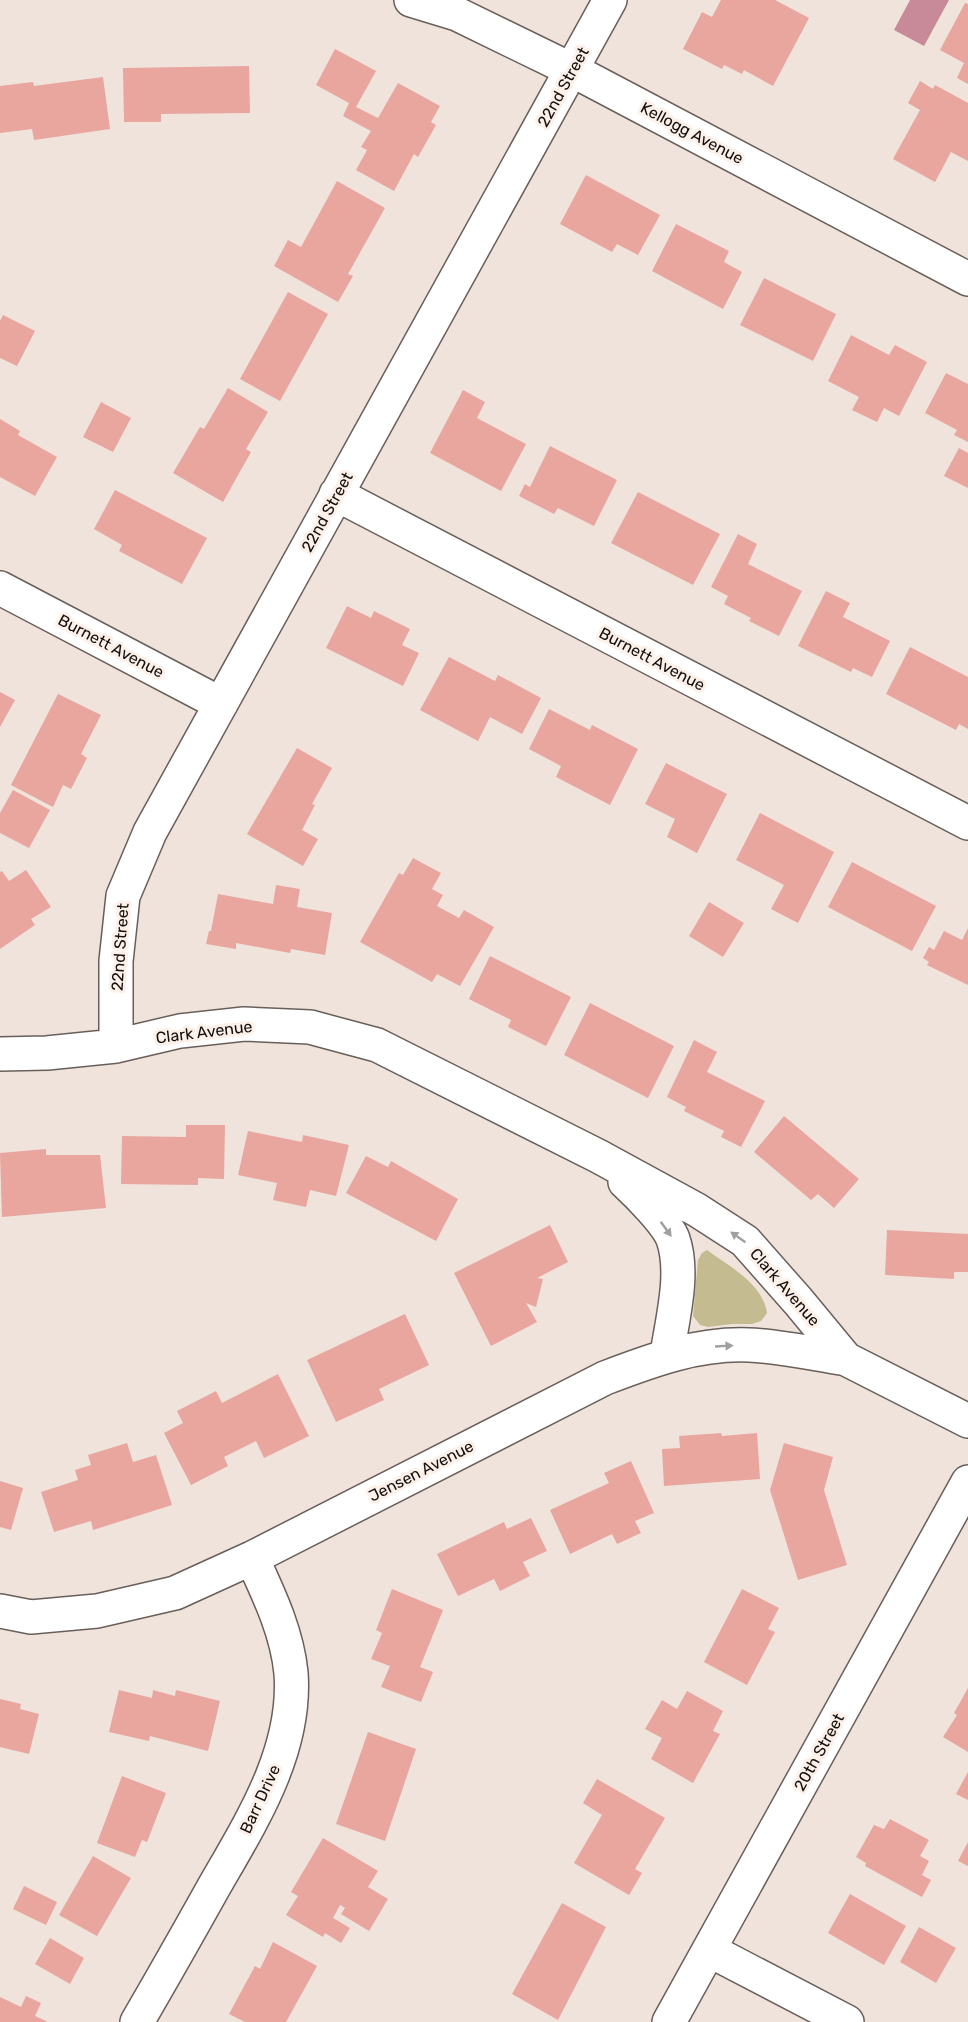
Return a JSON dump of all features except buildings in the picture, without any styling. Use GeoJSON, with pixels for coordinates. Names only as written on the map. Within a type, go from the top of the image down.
{"type":"FeatureCollection","features":[{"type":"Feature","properties":{"kind":"street","name":"Kellogg Avenue"},"geometry":{"type":"LineString","coordinates":[[411,0],[457,14],[572,70],[968,279]]}},
{"type":"Feature","properties":{"kind":"street","name":"22nd Street"},"geometry":{"type":"LineString","coordinates":[[116,1046],[116,961],[123,896],[150,832],[610,0]]}},
{"type":"Feature","properties":{"kind":"street","name":"Burnett Avenue"},"geometry":{"type":"LineString","coordinates":[[336,494],[968,823]]}},
{"type":"Feature","properties":{"kind":"street","name":"Burnett Avenue"},"geometry":{"type":"LineString","coordinates":[[0,588],[221,704]]}},
{"type":"Feature","properties":{"kind":"street","name":"Clark Avenue"},"geometry":{"type":"LineString","coordinates":[[0,1054],[47,1053],[116,1046],[180,1031],[244,1024],[310,1028],[377,1045],[598,1156],[697,1210],[745,1241],[846,1359],[968,1421]]}},
{"type":"Feature","properties":{"kind":"street","name":"Clark Avenue"},"geometry":{"type":"LineString","coordinates":[[598,1156],[646,1201],[673,1238],[678,1276],[667,1355]]}},
{"type":"Feature","properties":{"kind":"street","name":"Jensen Avenue"},"geometry":{"type":"LineString","coordinates":[[0,1611],[31,1617],[97,1611],[175,1593],[252,1558],[605,1378],[667,1355],[708,1347],[749,1345],[846,1359]]}},
{"type":"Feature","properties":{"kind":"street","name":"20th Street"},"geometry":{"type":"LineString","coordinates":[[669,2022],[968,1482]]}},
{"type":"Feature","properties":{"kind":"street","name":"Barr Drive"},"geometry":{"type":"LineString","coordinates":[[137,2022],[251,1822],[274,1773],[290,1721],[291,1673],[280,1621],[252,1558]]}},
{"type":"Feature","properties":{"kind":"street"},"geometry":{"type":"LineString","coordinates":[[709,1950],[847,2022]]}},
{"type":"Feature","properties":{"kind":"shaded area"},"geometry":{"type":"Polygon","coordinates":[[[910,0],[949,0],[924,46],[894,30],[910,0]]]}},
{"type":"Feature","properties":{"kind":"shaded area"},"geometry":{"type":"Polygon","coordinates":[[[707,1250],[735,1269],[759,1293],[767,1313],[761,1321],[752,1324],[708,1327],[700,1325],[693,1316],[698,1260],[707,1250]]]}}]}
